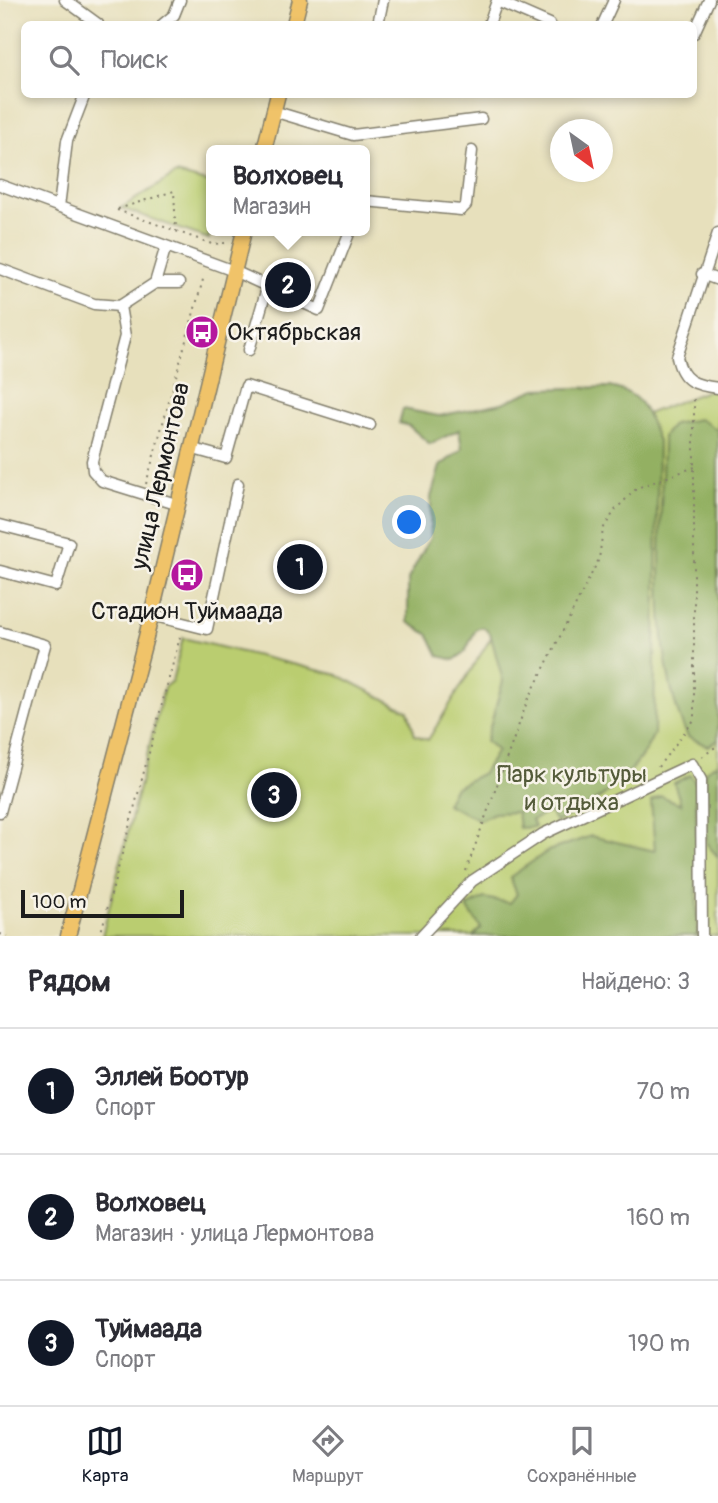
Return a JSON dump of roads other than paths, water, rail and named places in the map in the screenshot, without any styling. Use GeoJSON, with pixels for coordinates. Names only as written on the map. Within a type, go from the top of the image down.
{"type":"FeatureCollection","features":[{"type":"Feature","properties":{"kind":"main road"},"geometry":{"type":"LineString","coordinates":[[296,21],[300,0]]}},
{"type":"Feature","properties":{"kind":"main road"},"geometry":{"type":"LineString","coordinates":[[265,145],[277,98]]}},
{"type":"Feature","properties":{"kind":"main road","name":"улица Лермонтова"},"geometry":{"type":"LineString","coordinates":[[68,936],[151,615],[243,236]]}},
{"type":"Feature","properties":{"kind":"street"},"geometry":{"type":"LineString","coordinates":[[65,0],[94,21]]}},
{"type":"Feature","properties":{"kind":"street"},"geometry":{"type":"LineString","coordinates":[[167,21],[174,15],[180,0]]}},
{"type":"Feature","properties":{"kind":"street"},"geometry":{"type":"LineString","coordinates":[[379,21],[383,0]]}},
{"type":"Feature","properties":{"kind":"street"},"geometry":{"type":"LineString","coordinates":[[490,21],[497,0],[543,21]]}},
{"type":"Feature","properties":{"kind":"street"},"geometry":{"type":"LineString","coordinates":[[604,21],[614,0]]}},
{"type":"Feature","properties":{"kind":"street"},"geometry":{"type":"LineString","coordinates":[[697,26],[709,0]]}},
{"type":"Feature","properties":{"kind":"street"},"geometry":{"type":"LineString","coordinates":[[59,207],[66,141],[83,98]]}},
{"type":"Feature","properties":{"kind":"street"},"geometry":{"type":"LineString","coordinates":[[274,111],[353,135],[481,119]]}},
{"type":"Feature","properties":{"kind":"street"},"geometry":{"type":"LineString","coordinates":[[370,201],[461,210],[466,205],[472,150]]}},
{"type":"Feature","properties":{"kind":"street"},"geometry":{"type":"LineString","coordinates":[[0,185],[234,271],[319,310],[348,236]]}},
{"type":"Feature","properties":{"kind":"street"},"geometry":{"type":"LineString","coordinates":[[718,233],[702,274],[677,357],[679,368],[693,384],[718,388]]}},
{"type":"Feature","properties":{"kind":"street"},"geometry":{"type":"LineString","coordinates":[[155,283],[166,246]]}},
{"type":"Feature","properties":{"kind":"street"},"geometry":{"type":"LineString","coordinates":[[0,269],[94,304],[121,306],[155,283],[179,283]]}},
{"type":"Feature","properties":{"kind":"street"},"geometry":{"type":"LineString","coordinates":[[702,274],[718,280]]}},
{"type":"Feature","properties":{"kind":"street"},"geometry":{"type":"LineString","coordinates":[[249,350],[267,288]]}},
{"type":"Feature","properties":{"kind":"street"},"geometry":{"type":"LineString","coordinates":[[121,306],[125,336],[92,461],[93,471],[102,481],[176,504]]}},
{"type":"Feature","properties":{"kind":"street"},"geometry":{"type":"LineString","coordinates":[[190,448],[226,458],[246,386],[370,425]]}},
{"type":"Feature","properties":{"kind":"street"},"geometry":{"type":"LineString","coordinates":[[151,615],[206,629],[238,484]]}},
{"type":"Feature","properties":{"kind":"street"},"geometry":{"type":"LineString","coordinates":[[0,525],[69,543],[56,586],[0,571]]}},
{"type":"Feature","properties":{"kind":"street"},"geometry":{"type":"LineString","coordinates":[[0,632],[45,645],[0,812]]}},
{"type":"Feature","properties":{"kind":"street"},"geometry":{"type":"LineString","coordinates":[[421,936],[472,881],[543,834],[692,764],[701,780],[702,936]]}},
{"type":"Feature","properties":{"kind":"place","name":"Волховец"},"geometry":{"type":"Point","coordinates":[288,285]}},
{"type":"Feature","properties":{"kind":"place","name":"Октябрьская"},"geometry":{"type":"Point","coordinates":[202,332]}},
{"type":"Feature","properties":{"kind":"place","name":"Эллей Боотур"},"geometry":{"type":"Point","coordinates":[300,567]}},
{"type":"Feature","properties":{"kind":"place","name":"Стадион Туймаада"},"geometry":{"type":"Point","coordinates":[187,575]}},
{"type":"Feature","properties":{"kind":"place","name":"Туймаада"},"geometry":{"type":"Point","coordinates":[274,795]}},
{"type":"Feature","properties":{"kind":"park label","name":"Парк культуры и отдыха"},"geometry":{"type":"Point","coordinates":[572,788]}}]}
